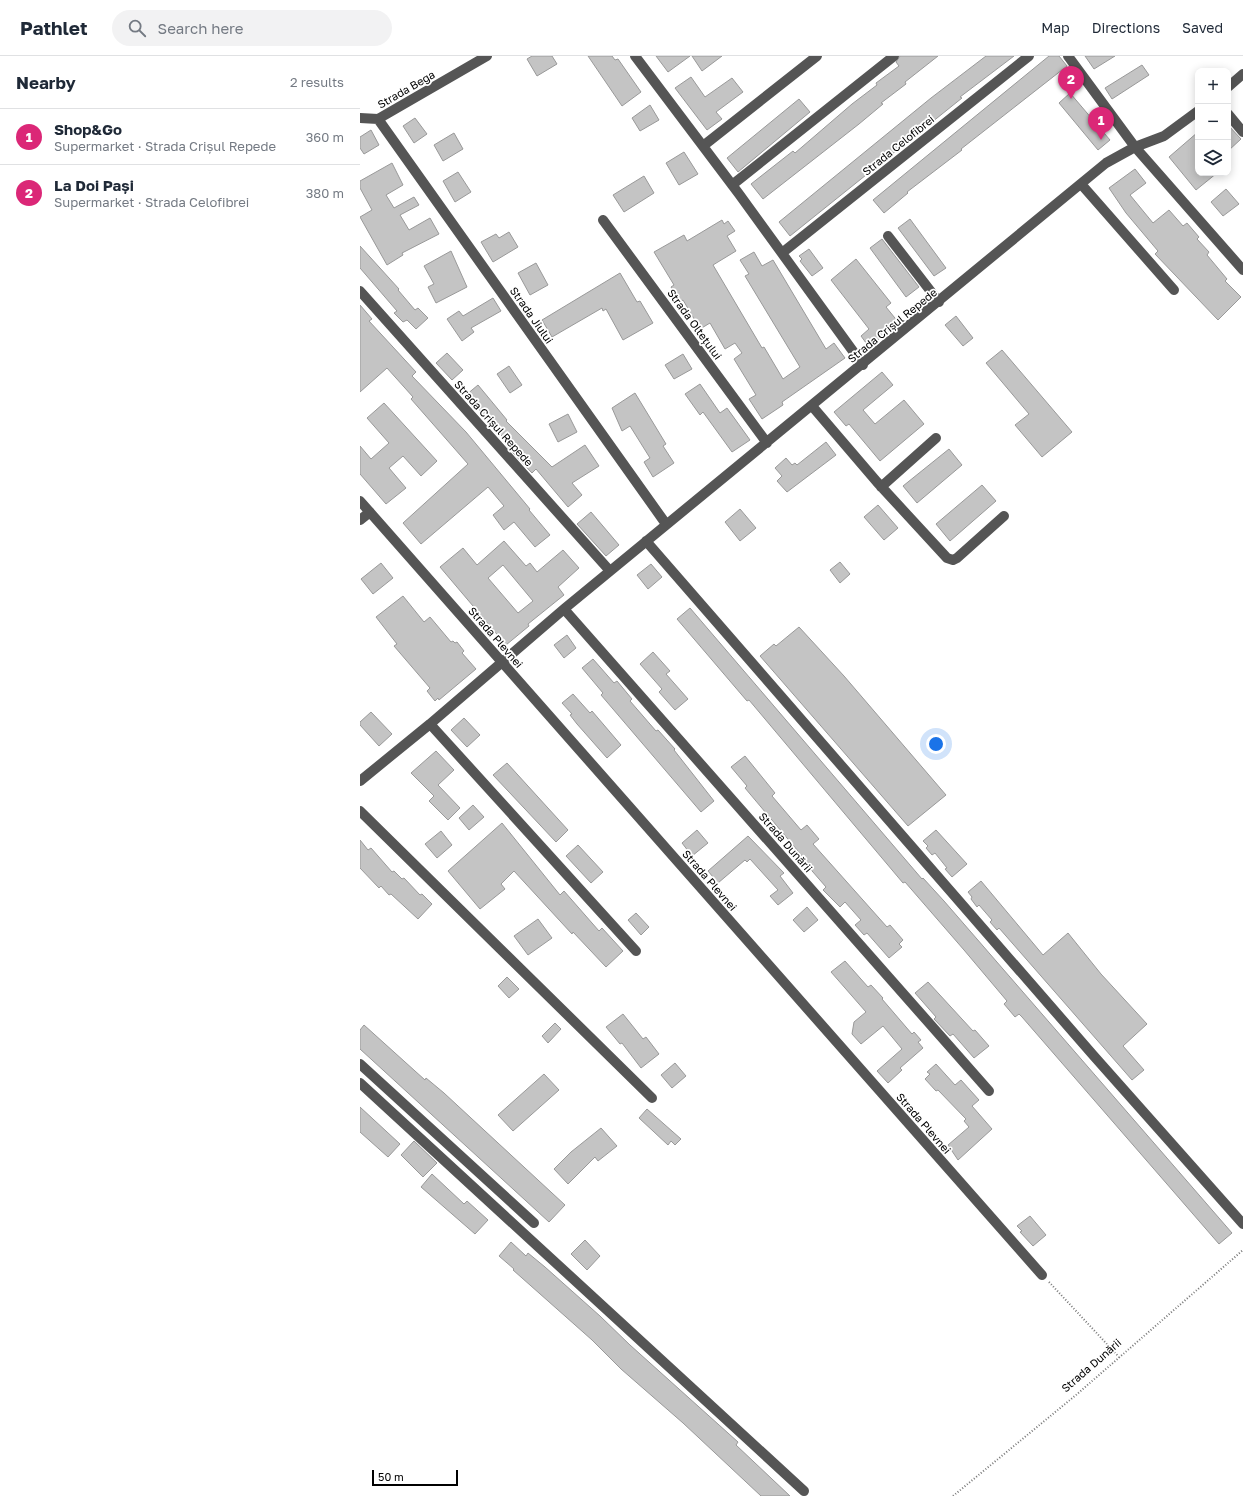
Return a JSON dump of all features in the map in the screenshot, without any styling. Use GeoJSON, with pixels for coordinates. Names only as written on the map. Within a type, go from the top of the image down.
{"type":"FeatureCollection","features":[{"type":"Feature","properties":{"kind":"street","name":"Strada Bega"},"geometry":{"type":"LineString","coordinates":[[378,119],[488,56]]}},
{"type":"Feature","properties":{"kind":"street"},"geometry":{"type":"LineString","coordinates":[[635,56],[732,185],[863,365]]}},
{"type":"Feature","properties":{"kind":"street"},"geometry":{"type":"LineString","coordinates":[[703,146],[817,56]]}},
{"type":"Feature","properties":{"kind":"street"},"geometry":{"type":"LineString","coordinates":[[732,185],[894,56]]}},
{"type":"Feature","properties":{"kind":"street","name":"Strada Celofibrei"},"geometry":{"type":"LineString","coordinates":[[782,253],[1029,56]]}},
{"type":"Feature","properties":{"kind":"street"},"geometry":{"type":"LineString","coordinates":[[1068,56],[1135,147],[1243,270]]}},
{"type":"Feature","properties":{"kind":"street"},"geometry":{"type":"LineString","coordinates":[[1231,84],[1243,74]]}},
{"type":"Feature","properties":{"kind":"street","name":"Strada Crișul Repede"},"geometry":{"type":"LineString","coordinates":[[360,781],[430,724],[502,661],[666,524],[940,302],[1106,163],[1135,147],[1164,136],[1195,113]]}},
{"type":"Feature","properties":{"kind":"street"},"geometry":{"type":"LineString","coordinates":[[360,118],[378,119]]}},
{"type":"Feature","properties":{"kind":"street"},"geometry":{"type":"LineString","coordinates":[[1231,118],[1243,132]]}},
{"type":"Feature","properties":{"kind":"street","name":"Strada Jiului"},"geometry":{"type":"LineString","coordinates":[[378,119],[666,524]]}},
{"type":"Feature","properties":{"kind":"street"},"geometry":{"type":"LineString","coordinates":[[1081,184],[1174,290]]}},
{"type":"Feature","properties":{"kind":"street","name":"Strada Oltețului"},"geometry":{"type":"LineString","coordinates":[[603,220],[767,443]]}},
{"type":"Feature","properties":{"kind":"street"},"geometry":{"type":"LineString","coordinates":[[888,236],[940,302]]}},
{"type":"Feature","properties":{"kind":"street","name":"Strada Crișul Repede"},"geometry":{"type":"LineString","coordinates":[[360,291],[610,571]]}},
{"type":"Feature","properties":{"kind":"street"},"geometry":{"type":"LineString","coordinates":[[812,406],[881,486],[947,558],[953,560],[958,558],[1004,516]]}},
{"type":"Feature","properties":{"kind":"street"},"geometry":{"type":"LineString","coordinates":[[881,486],[936,438]]}},
{"type":"Feature","properties":{"kind":"street","name":"Strada Plevnei"},"geometry":{"type":"LineString","coordinates":[[360,501],[1042,1275]]}},
{"type":"Feature","properties":{"kind":"street"},"geometry":{"type":"LineString","coordinates":[[360,520],[370,512]]}},
{"type":"Feature","properties":{"kind":"street"},"geometry":{"type":"LineString","coordinates":[[646,542],[1093,1055],[1243,1224]]}},
{"type":"Feature","properties":{"kind":"street","name":"Strada Dunării"},"geometry":{"type":"LineString","coordinates":[[564,609],[989,1091]]}},
{"type":"Feature","properties":{"kind":"street"},"geometry":{"type":"LineString","coordinates":[[430,724],[636,951]]}},
{"type":"Feature","properties":{"kind":"street"},"geometry":{"type":"LineString","coordinates":[[360,811],[652,1098]]}},
{"type":"Feature","properties":{"kind":"street"},"geometry":{"type":"LineString","coordinates":[[360,1064],[534,1223]]}},
{"type":"Feature","properties":{"kind":"street"},"geometry":{"type":"LineString","coordinates":[[360,1083],[804,1491]]}},
{"type":"Feature","properties":{"kind":"path","name":"Strada Dunării"},"geometry":{"type":"LineString","coordinates":[[952,1496],[1076,1395],[1243,1250]]}},
{"type":"Feature","properties":{"kind":"path"},"geometry":{"type":"LineString","coordinates":[[1042,1275],[1119,1357]]}},
{"type":"Feature","properties":{"kind":"building"},"geometry":{"type":"Polygon","coordinates":[[[532,56],[552,56],[557,64],[537,76],[527,59],[532,56]]]}},
{"type":"Feature","properties":{"kind":"building"},"geometry":{"type":"Polygon","coordinates":[[[588,56],[612,56],[615,60],[618,59],[641,92],[622,106],[588,56]]]}},
{"type":"Feature","properties":{"kind":"building"},"geometry":{"type":"Polygon","coordinates":[[[656,56],[690,56],[668,72],[656,56]]]}},
{"type":"Feature","properties":{"kind":"building"},"geometry":{"type":"Polygon","coordinates":[[[692,56],[722,56],[702,71],[692,56]]]}},
{"type":"Feature","properties":{"kind":"building"},"geometry":{"type":"Polygon","coordinates":[[[900,56],[938,56],[905,82],[906,84],[881,103],[883,104],[859,124],[763,199],[751,184],[793,151],[795,153],[852,104],[877,85],[876,83],[899,66],[896,62],[900,56]]]}},
{"type":"Feature","properties":{"kind":"building"},"geometry":{"type":"Polygon","coordinates":[[[986,56],[1014,56],[960,97],[962,98],[790,236],[779,222],[931,98],[986,56]]]}},
{"type":"Feature","properties":{"kind":"building"},"geometry":{"type":"Polygon","coordinates":[[[1049,56],[1059,56],[1067,66],[907,192],[908,193],[884,213],[873,200],[1049,56]]]}},
{"type":"Feature","properties":{"kind":"building"},"geometry":{"type":"Polygon","coordinates":[[[1085,56],[1115,56],[1094,69],[1085,56]]]}},
{"type":"Feature","properties":{"kind":"building"},"geometry":{"type":"Polygon","coordinates":[[[1142,65],[1149,75],[1112,99],[1105,88],[1142,65]]]}},
{"type":"Feature","properties":{"kind":"building"},"geometry":{"type":"Polygon","coordinates":[[[691,77],[705,97],[732,78],[743,92],[716,112],[722,119],[707,130],[675,88],[691,77]]]}},
{"type":"Feature","properties":{"kind":"building"},"geometry":{"type":"Polygon","coordinates":[[[1070,93],[1110,140],[1098,150],[1059,103],[1070,93]]]}},
{"type":"Feature","properties":{"kind":"building"},"geometry":{"type":"Polygon","coordinates":[[[799,99],[810,112],[738,172],[727,158],[799,99]]]}},
{"type":"Feature","properties":{"kind":"building"},"geometry":{"type":"Polygon","coordinates":[[[650,105],[659,120],[640,131],[632,118],[650,105]]]}},
{"type":"Feature","properties":{"kind":"building"},"geometry":{"type":"Polygon","coordinates":[[[415,118],[427,134],[414,143],[403,126],[415,118]]]}},
{"type":"Feature","properties":{"kind":"building"},"geometry":{"type":"Polygon","coordinates":[[[1231,128],[1241,139],[1231,148],[1231,128]]]}},
{"type":"Feature","properties":{"kind":"building"},"geometry":{"type":"Polygon","coordinates":[[[371,130],[379,145],[364,154],[360,148],[360,137],[371,130]]]}},
{"type":"Feature","properties":{"kind":"building"},"geometry":{"type":"Polygon","coordinates":[[[454,133],[463,149],[443,161],[434,145],[454,133]]]}},
{"type":"Feature","properties":{"kind":"building"},"geometry":{"type":"Polygon","coordinates":[[[1195,135],[1195,176],[1213,176],[1196,190],[1169,157],[1195,135]]]}},
{"type":"Feature","properties":{"kind":"building"},"geometry":{"type":"Polygon","coordinates":[[[684,152],[698,174],[679,185],[666,163],[684,152]]]}},
{"type":"Feature","properties":{"kind":"building"},"geometry":{"type":"Polygon","coordinates":[[[392,163],[403,185],[386,195],[394,208],[414,197],[419,205],[400,215],[409,230],[430,218],[439,234],[402,253],[403,255],[387,265],[360,217],[372,210],[360,188],[360,181],[392,163]]]}},
{"type":"Feature","properties":{"kind":"building"},"geometry":{"type":"Polygon","coordinates":[[[1135,169],[1146,183],[1130,195],[1153,223],[1169,210],[1183,226],[1187,223],[1199,237],[1197,239],[1209,252],[1207,255],[1227,279],[1225,281],[1241,297],[1218,320],[1155,254],[1158,251],[1126,213],[1109,188],[1135,169]]]}},
{"type":"Feature","properties":{"kind":"building"},"geometry":{"type":"Polygon","coordinates":[[[458,172],[471,192],[455,202],[443,181],[458,172]]]}},
{"type":"Feature","properties":{"kind":"building"},"geometry":{"type":"Polygon","coordinates":[[[644,176],[654,193],[624,212],[613,195],[644,176]]]}},
{"type":"Feature","properties":{"kind":"building"},"geometry":{"type":"Polygon","coordinates":[[[1226,189],[1239,204],[1223,216],[1211,202],[1226,189]]]}},
{"type":"Feature","properties":{"kind":"building"},"geometry":{"type":"Polygon","coordinates":[[[910,219],[946,268],[934,276],[898,228],[910,219]]]}},
{"type":"Feature","properties":{"kind":"building"},"geometry":{"type":"Polygon","coordinates":[[[722,220],[724,224],[728,221],[735,231],[727,236],[736,251],[713,265],[762,348],[764,347],[783,379],[800,367],[745,276],[749,274],[740,260],[754,252],[762,266],[773,260],[826,349],[834,343],[845,358],[782,402],[783,405],[762,419],[749,399],[756,395],[734,359],[742,353],[735,343],[725,349],[710,323],[700,329],[683,300],[680,302],[671,287],[674,285],[654,252],[684,235],[687,241],[722,220]]]}},
{"type":"Feature","properties":{"kind":"building"},"geometry":{"type":"Polygon","coordinates":[[[509,232],[518,247],[493,262],[481,242],[496,234],[499,238],[509,232]]]}},
{"type":"Feature","properties":{"kind":"building"},"geometry":{"type":"Polygon","coordinates":[[[882,239],[919,287],[906,297],[870,248],[882,239]]]}},
{"type":"Feature","properties":{"kind":"building"},"geometry":{"type":"Polygon","coordinates":[[[360,246],[399,289],[398,290],[415,310],[418,308],[428,318],[416,329],[407,320],[403,322],[394,313],[397,311],[360,268],[360,246]]]}},
{"type":"Feature","properties":{"kind":"building"},"geometry":{"type":"Polygon","coordinates":[[[809,249],[823,268],[812,276],[800,261],[802,259],[799,256],[809,249]]]}},
{"type":"Feature","properties":{"kind":"building"},"geometry":{"type":"Polygon","coordinates":[[[451,251],[467,287],[436,303],[428,287],[434,284],[424,266],[451,251]]]}},
{"type":"Feature","properties":{"kind":"building"},"geometry":{"type":"Polygon","coordinates":[[[856,259],[891,303],[886,307],[899,323],[869,347],[861,336],[869,329],[831,280],[856,259]]]}},
{"type":"Feature","properties":{"kind":"building"},"geometry":{"type":"Polygon","coordinates":[[[536,263],[548,285],[530,295],[518,273],[536,263]]]}},
{"type":"Feature","properties":{"kind":"building"},"geometry":{"type":"Polygon","coordinates":[[[620,273],[637,302],[640,301],[653,323],[623,340],[606,309],[603,311],[602,308],[552,337],[542,320],[620,273]]]}},
{"type":"Feature","properties":{"kind":"building"},"geometry":{"type":"Polygon","coordinates":[[[493,298],[501,311],[471,328],[474,332],[462,341],[447,319],[459,311],[463,316],[493,298]]]}},
{"type":"Feature","properties":{"kind":"building"},"geometry":{"type":"Polygon","coordinates":[[[360,305],[372,319],[369,321],[416,372],[412,376],[466,432],[550,535],[535,547],[514,522],[504,530],[493,515],[504,506],[488,487],[421,544],[403,523],[468,464],[411,399],[413,397],[387,368],[360,392],[360,305]]]}},
{"type":"Feature","properties":{"kind":"building"},"geometry":{"type":"Polygon","coordinates":[[[956,316],[973,338],[963,346],[945,325],[956,316]]]}},
{"type":"Feature","properties":{"kind":"building"},"geometry":{"type":"Polygon","coordinates":[[[1002,350],[1072,432],[1042,457],[1015,425],[1029,414],[986,363],[1002,350]]]}},
{"type":"Feature","properties":{"kind":"building"},"geometry":{"type":"Polygon","coordinates":[[[447,353],[463,370],[452,380],[436,363],[447,353]]]}},
{"type":"Feature","properties":{"kind":"building"},"geometry":{"type":"Polygon","coordinates":[[[683,354],[692,369],[674,379],[665,365],[683,354]]]}},
{"type":"Feature","properties":{"kind":"building"},"geometry":{"type":"Polygon","coordinates":[[[509,366],[522,385],[510,393],[497,374],[509,366]]]}},
{"type":"Feature","properties":{"kind":"building"},"geometry":{"type":"Polygon","coordinates":[[[882,372],[893,385],[863,410],[875,424],[904,400],[924,424],[880,461],[849,424],[846,426],[834,412],[882,372]]]}},
{"type":"Feature","properties":{"kind":"building"},"geometry":{"type":"Polygon","coordinates":[[[700,384],[720,413],[727,408],[750,440],[732,452],[703,412],[700,415],[685,394],[700,384]]]}},
{"type":"Feature","properties":{"kind":"building"},"geometry":{"type":"Polygon","coordinates":[[[478,385],[507,420],[506,421],[552,467],[585,445],[599,466],[572,483],[582,495],[568,507],[536,469],[532,473],[514,454],[506,445],[508,443],[466,395],[478,385]]]}},
{"type":"Feature","properties":{"kind":"building"},"geometry":{"type":"Polygon","coordinates":[[[635,393],[666,444],[663,446],[674,463],[653,477],[644,462],[650,458],[630,426],[622,431],[612,408],[635,393]]]}},
{"type":"Feature","properties":{"kind":"building"},"geometry":{"type":"Polygon","coordinates":[[[384,403],[437,461],[421,476],[403,456],[389,468],[406,488],[386,504],[360,474],[360,446],[371,459],[389,443],[367,418],[384,403]]]}},
{"type":"Feature","properties":{"kind":"building"},"geometry":{"type":"Polygon","coordinates":[[[568,414],[577,432],[558,442],[549,424],[568,414]]]}},
{"type":"Feature","properties":{"kind":"building"},"geometry":{"type":"Polygon","coordinates":[[[826,442],[836,455],[787,492],[777,481],[782,476],[775,468],[786,458],[792,465],[795,463],[797,465],[826,442]]]}},
{"type":"Feature","properties":{"kind":"building"},"geometry":{"type":"Polygon","coordinates":[[[949,449],[962,465],[917,503],[903,486],[949,449]]]}},
{"type":"Feature","properties":{"kind":"building"},"geometry":{"type":"Polygon","coordinates":[[[982,485],[996,501],[950,541],[936,524],[982,485]]]}},
{"type":"Feature","properties":{"kind":"building"},"geometry":{"type":"Polygon","coordinates":[[[878,505],[898,528],[884,540],[864,517],[878,505]]]}},
{"type":"Feature","properties":{"kind":"building"},"geometry":{"type":"Polygon","coordinates":[[[740,509],[756,528],[740,541],[725,522],[740,509]]]}},
{"type":"Feature","properties":{"kind":"building"},"geometry":{"type":"Polygon","coordinates":[[[591,512],[619,545],[606,556],[577,524],[591,512]]]}},
{"type":"Feature","properties":{"kind":"building"},"geometry":{"type":"Polygon","coordinates":[[[504,541],[526,566],[530,563],[537,572],[563,550],[579,568],[558,587],[564,595],[528,624],[529,626],[506,645],[440,567],[463,548],[477,565],[504,541]],[[503,565],[488,578],[518,613],[533,601],[503,565]]]}},
{"type":"Feature","properties":{"kind":"building"},"geometry":{"type":"Polygon","coordinates":[[[840,562],[850,574],[840,583],[830,570],[840,562]]]}},
{"type":"Feature","properties":{"kind":"building"},"geometry":{"type":"Polygon","coordinates":[[[381,563],[393,578],[373,594],[361,579],[381,563]]]}},
{"type":"Feature","properties":{"kind":"building"},"geometry":{"type":"Polygon","coordinates":[[[651,564],[662,577],[648,589],[637,575],[651,564]]]}},
{"type":"Feature","properties":{"kind":"building"},"geometry":{"type":"Polygon","coordinates":[[[403,596],[424,622],[430,617],[451,642],[457,642],[464,651],[462,653],[476,669],[439,700],[438,698],[435,701],[427,691],[430,688],[394,646],[397,644],[376,617],[403,596]]]}},
{"type":"Feature","properties":{"kind":"building"},"geometry":{"type":"Polygon","coordinates":[[[690,608],[922,879],[923,878],[944,901],[1232,1233],[1219,1244],[1022,1017],[1019,1014],[1015,1017],[1004,1004],[1007,1001],[964,950],[905,882],[903,883],[749,700],[747,701],[677,619],[690,608]]]}},
{"type":"Feature","properties":{"kind":"building"},"geometry":{"type":"Polygon","coordinates":[[[799,627],[844,676],[946,795],[908,826],[760,656],[774,644],[776,646],[799,627]]]}},
{"type":"Feature","properties":{"kind":"building"},"geometry":{"type":"Polygon","coordinates":[[[567,635],[576,648],[564,658],[554,645],[567,635]]]}},
{"type":"Feature","properties":{"kind":"building"},"geometry":{"type":"Polygon","coordinates":[[[653,652],[670,671],[666,674],[688,699],[675,710],[659,692],[662,689],[640,664],[653,652]]]}},
{"type":"Feature","properties":{"kind":"building"},"geometry":{"type":"Polygon","coordinates":[[[593,659],[614,683],[617,681],[632,699],[630,701],[656,731],[658,730],[675,749],[674,750],[714,801],[701,812],[601,695],[603,693],[582,668],[593,659]]]}},
{"type":"Feature","properties":{"kind":"building"},"geometry":{"type":"Polygon","coordinates":[[[573,694],[590,713],[592,711],[621,745],[607,758],[577,724],[570,715],[572,714],[562,703],[573,694]]]}},
{"type":"Feature","properties":{"kind":"building"},"geometry":{"type":"Polygon","coordinates":[[[371,712],[392,734],[379,746],[360,725],[360,722],[371,712]]]}},
{"type":"Feature","properties":{"kind":"building"},"geometry":{"type":"Polygon","coordinates":[[[464,718],[480,735],[467,747],[451,730],[464,718]]]}},
{"type":"Feature","properties":{"kind":"building"},"geometry":{"type":"Polygon","coordinates":[[[436,751],[454,770],[438,785],[460,808],[448,820],[429,801],[434,796],[411,773],[436,751]]]}},
{"type":"Feature","properties":{"kind":"building"},"geometry":{"type":"Polygon","coordinates":[[[745,756],[775,793],[772,796],[801,830],[807,825],[819,839],[813,844],[887,927],[890,925],[903,940],[899,944],[902,947],[889,958],[867,933],[864,935],[855,925],[861,920],[845,902],[840,907],[823,890],[826,887],[806,864],[808,863],[745,788],[747,786],[731,767],[745,756]]]}},
{"type":"Feature","properties":{"kind":"building"},"geometry":{"type":"Polygon","coordinates":[[[507,763],[568,830],[556,842],[493,775],[507,763]]]}},
{"type":"Feature","properties":{"kind":"building"},"geometry":{"type":"Polygon","coordinates":[[[473,805],[484,817],[469,830],[459,818],[473,805]]]}},
{"type":"Feature","properties":{"kind":"building"},"geometry":{"type":"Polygon","coordinates":[[[502,823],[560,895],[564,891],[599,931],[602,928],[623,951],[606,967],[573,932],[572,934],[514,871],[501,884],[505,889],[480,909],[448,871],[502,823]]]}},
{"type":"Feature","properties":{"kind":"building"},"geometry":{"type":"Polygon","coordinates":[[[697,830],[708,843],[692,856],[682,843],[697,830]]]}},
{"type":"Feature","properties":{"kind":"building"},"geometry":{"type":"Polygon","coordinates":[[[936,830],[967,864],[952,877],[935,853],[932,855],[926,848],[928,846],[923,841],[936,830]]]}},
{"type":"Feature","properties":{"kind":"building"},"geometry":{"type":"Polygon","coordinates":[[[441,831],[452,845],[437,858],[425,844],[441,831]]]}},
{"type":"Feature","properties":{"kind":"building"},"geometry":{"type":"Polygon","coordinates":[[[748,836],[784,873],[780,876],[793,893],[778,905],[770,896],[778,890],[750,859],[747,862],[745,860],[718,883],[708,871],[748,836]]]}},
{"type":"Feature","properties":{"kind":"building"},"geometry":{"type":"Polygon","coordinates":[[[360,840],[368,850],[371,848],[392,872],[394,871],[402,879],[404,878],[420,895],[422,894],[432,904],[418,919],[391,894],[389,895],[381,886],[379,888],[360,868],[360,840]]]}},
{"type":"Feature","properties":{"kind":"building"},"geometry":{"type":"Polygon","coordinates":[[[578,845],[603,872],[591,883],[566,856],[578,845]]]}},
{"type":"Feature","properties":{"kind":"building"},"geometry":{"type":"Polygon","coordinates":[[[981,881],[1043,955],[1068,933],[1101,974],[1147,1024],[1123,1046],[1144,1070],[1132,1080],[999,928],[997,930],[990,922],[992,920],[979,905],[977,907],[968,892],[981,881]]]}},
{"type":"Feature","properties":{"kind":"building"},"geometry":{"type":"Polygon","coordinates":[[[807,907],[818,920],[804,932],[793,920],[807,907]]]}},
{"type":"Feature","properties":{"kind":"building"},"geometry":{"type":"Polygon","coordinates":[[[636,913],[649,927],[641,935],[628,920],[636,913]]]}},
{"type":"Feature","properties":{"kind":"building"},"geometry":{"type":"Polygon","coordinates":[[[538,919],[552,938],[528,955],[514,936],[538,919]]]}},
{"type":"Feature","properties":{"kind":"building"},"geometry":{"type":"Polygon","coordinates":[[[845,961],[868,987],[871,985],[883,998],[882,999],[912,1034],[914,1032],[921,1040],[918,1042],[923,1048],[900,1068],[902,1070],[888,1083],[877,1071],[902,1049],[883,1026],[861,1044],[852,1034],[854,1022],[866,1012],[831,972],[845,961]]]}},
{"type":"Feature","properties":{"kind":"building"},"geometry":{"type":"Polygon","coordinates":[[[507,977],[519,989],[509,998],[498,986],[507,977]]]}},
{"type":"Feature","properties":{"kind":"building"},"geometry":{"type":"Polygon","coordinates":[[[928,982],[973,1031],[975,1030],[989,1046],[974,1058],[953,1034],[950,1036],[934,1019],[936,1017],[915,993],[928,982]]]}},
{"type":"Feature","properties":{"kind":"building"},"geometry":{"type":"Polygon","coordinates":[[[623,1014],[643,1039],[646,1037],[659,1054],[641,1068],[622,1043],[620,1044],[606,1027],[623,1014]]]}},
{"type":"Feature","properties":{"kind":"building"},"geometry":{"type":"Polygon","coordinates":[[[555,1023],[561,1029],[548,1043],[542,1036],[555,1023]]]}},
{"type":"Feature","properties":{"kind":"building"},"geometry":{"type":"Polygon","coordinates":[[[364,1025],[425,1080],[426,1078],[444,1093],[565,1205],[549,1222],[360,1049],[360,1030],[364,1025]]]}},
{"type":"Feature","properties":{"kind":"building"},"geometry":{"type":"Polygon","coordinates":[[[675,1063],[686,1076],[672,1088],[661,1075],[675,1063]]]}},
{"type":"Feature","properties":{"kind":"building"},"geometry":{"type":"Polygon","coordinates":[[[936,1064],[955,1085],[961,1080],[979,1100],[972,1106],[992,1129],[958,1160],[948,1145],[969,1127],[964,1121],[966,1119],[938,1090],[936,1091],[925,1079],[930,1074],[927,1072],[936,1064]]]}},
{"type":"Feature","properties":{"kind":"building"},"geometry":{"type":"Polygon","coordinates":[[[544,1074],[559,1090],[513,1131],[498,1115],[544,1074]]]}},
{"type":"Feature","properties":{"kind":"building"},"geometry":{"type":"Polygon","coordinates":[[[360,1107],[400,1144],[388,1157],[360,1132],[360,1107]]]}},
{"type":"Feature","properties":{"kind":"building"},"geometry":{"type":"Polygon","coordinates":[[[647,1109],[681,1139],[675,1145],[671,1141],[668,1145],[639,1118],[647,1109]]]}},
{"type":"Feature","properties":{"kind":"building"},"geometry":{"type":"Polygon","coordinates":[[[601,1128],[617,1146],[598,1161],[595,1157],[568,1184],[554,1169],[571,1152],[601,1128]]]}},
{"type":"Feature","properties":{"kind":"building"},"geometry":{"type":"Polygon","coordinates":[[[414,1141],[437,1163],[423,1177],[401,1155],[414,1141]]]}},
{"type":"Feature","properties":{"kind":"building"},"geometry":{"type":"Polygon","coordinates":[[[432,1174],[464,1204],[467,1201],[488,1220],[475,1234],[421,1187],[432,1174]]]}},
{"type":"Feature","properties":{"kind":"building"},"geometry":{"type":"Polygon","coordinates":[[[1030,1216],[1046,1235],[1033,1246],[1020,1232],[1022,1231],[1017,1226],[1030,1216]]]}},
{"type":"Feature","properties":{"kind":"building"},"geometry":{"type":"Polygon","coordinates":[[[585,1240],[600,1256],[587,1270],[571,1254],[585,1240]]]}},
{"type":"Feature","properties":{"kind":"building"},"geometry":{"type":"Polygon","coordinates":[[[511,1242],[526,1256],[528,1253],[545,1267],[600,1316],[738,1442],[736,1445],[790,1496],[761,1496],[683,1423],[621,1369],[592,1340],[499,1256],[511,1242]]]}},
{"type":"Feature","properties":{"kind":"place","name":"La Doi Pași"},"geometry":{"type":"Point","coordinates":[1071,99]}},
{"type":"Feature","properties":{"kind":"place","name":"Shop&Go"},"geometry":{"type":"Point","coordinates":[1101,140]}}]}
